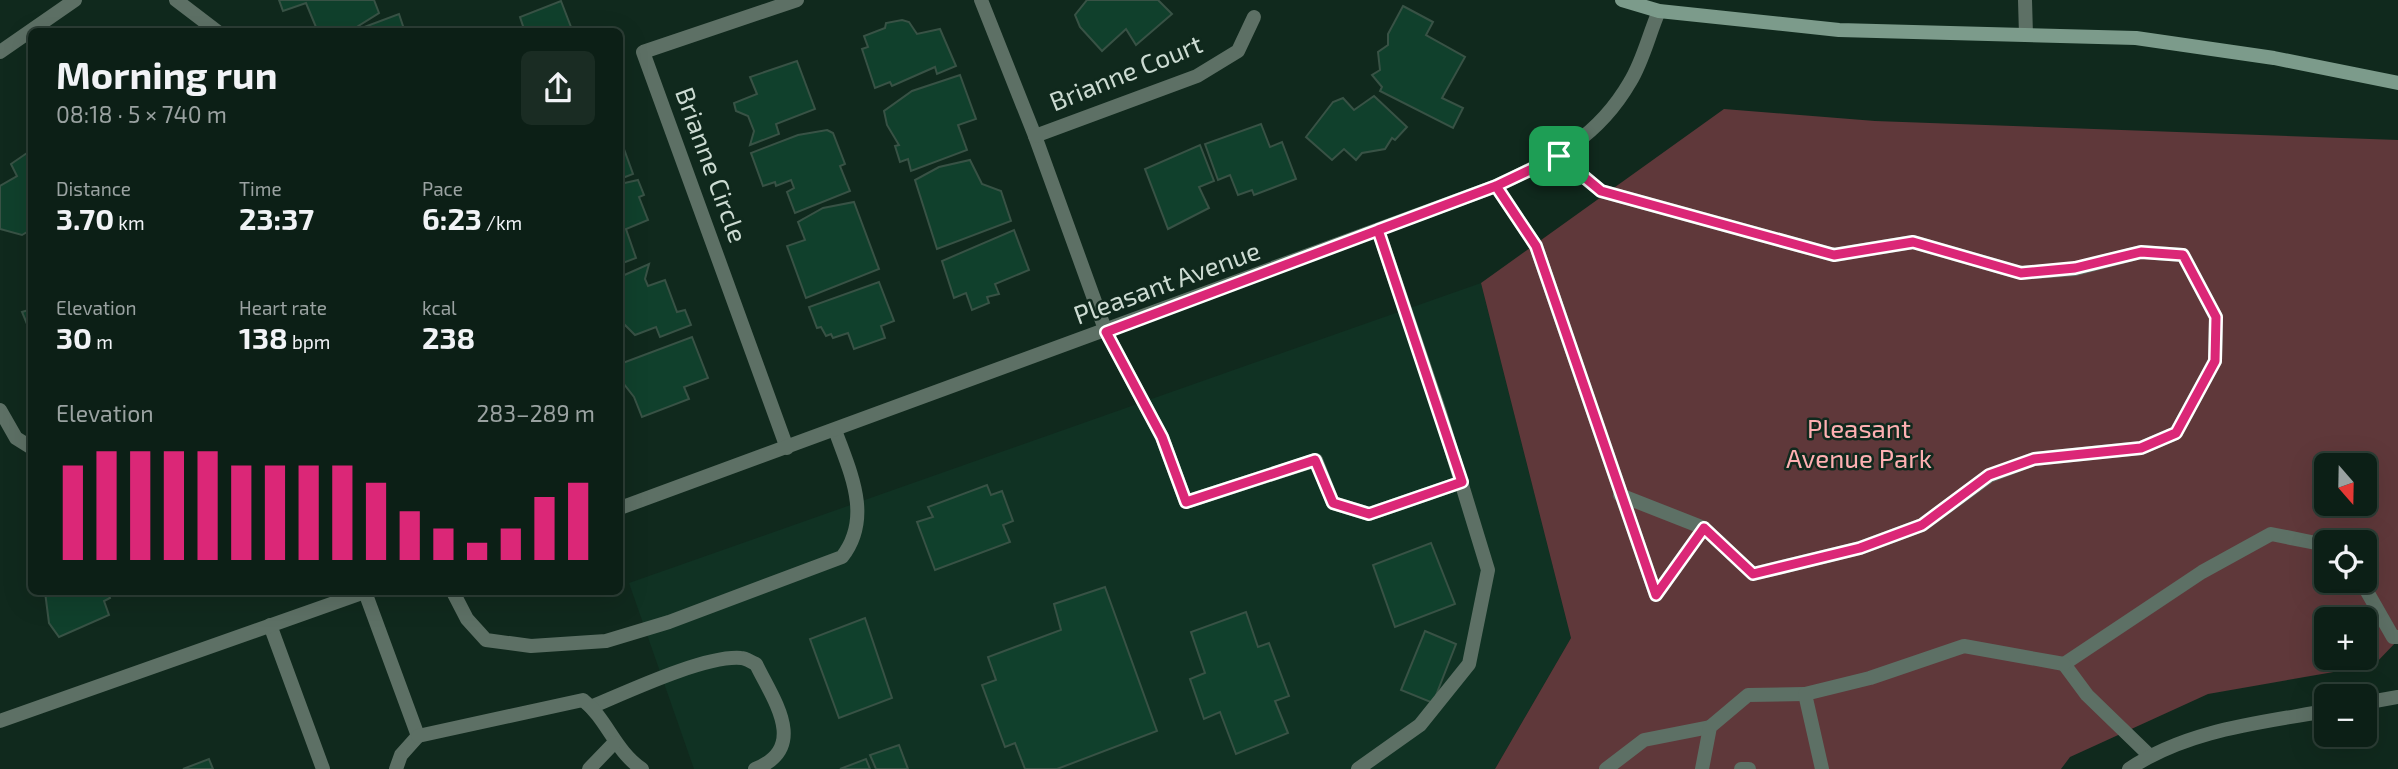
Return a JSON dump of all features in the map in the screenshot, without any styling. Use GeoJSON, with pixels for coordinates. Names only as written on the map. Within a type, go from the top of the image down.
{"type":"FeatureCollection","features":[{"type":"Feature","properties":{"kind":"main road"},"geometry":{"type":"LineString","coordinates":[[1622,0],[1658,11],[1839,30],[2136,38],[2274,58],[2398,83]]}},
{"type":"Feature","properties":{"kind":"street"},"geometry":{"type":"LineString","coordinates":[[35,28],[75,0]]}},
{"type":"Feature","properties":{"kind":"street"},"geometry":{"type":"LineString","coordinates":[[176,0],[213,28]]}},
{"type":"Feature","properties":{"kind":"street","name":"Brianne Circle"},"geometry":{"type":"LineString","coordinates":[[788,448],[643,52],[797,0]]}},
{"type":"Feature","properties":{"kind":"street"},"geometry":{"type":"LineString","coordinates":[[981,0],[1035,136],[1106,332],[1162,437],[1186,502],[1315,460],[1333,503],[1369,514],[1462,482]]}},
{"type":"Feature","properties":{"kind":"street"},"geometry":{"type":"LineString","coordinates":[[2025,0],[2026,35]]}},
{"type":"Feature","properties":{"kind":"street","name":"Pleasant Avenue"},"geometry":{"type":"LineString","coordinates":[[623,507],[1106,332],[1496,186],[1559,156],[1595,129],[1631,81],[1658,11]]}},
{"type":"Feature","properties":{"kind":"street","name":"Brianne Court"},"geometry":{"type":"LineString","coordinates":[[1035,136],[1197,76],[1238,51],[1254,18]]}},
{"type":"Feature","properties":{"kind":"street"},"geometry":{"type":"LineString","coordinates":[[0,52],[28,33]]}},
{"type":"Feature","properties":{"kind":"street"},"geometry":{"type":"LineString","coordinates":[[1559,156],[1601,191],[1834,255],[1913,242],[2021,273],[2075,268],[2141,252],[2183,255],[2216,317],[2215,361],[2176,433],[2141,448],[2034,459],[1989,475],[1922,525],[1860,548],[1753,574],[1704,528],[1620,495]]}},
{"type":"Feature","properties":{"kind":"street"},"geometry":{"type":"LineString","coordinates":[[1496,186],[1536,246],[1656,595],[1704,528]]}},
{"type":"Feature","properties":{"kind":"street"},"geometry":{"type":"LineString","coordinates":[[1358,769],[1420,725],[1469,664],[1488,570],[1462,482],[1378,230]]}},
{"type":"Feature","properties":{"kind":"street"},"geometry":{"type":"LineString","coordinates":[[0,410],[16,438],[28,446]]}},
{"type":"Feature","properties":{"kind":"street"},"geometry":{"type":"LineString","coordinates":[[455,595],[467,619],[486,640],[531,646],[606,641],[669,622],[842,557],[854,541],[857,490],[835,430]]}},
{"type":"Feature","properties":{"kind":"street"},"geometry":{"type":"LineString","coordinates":[[2064,664],[2202,572],[2271,534],[2314,543]]}},
{"type":"Feature","properties":{"kind":"street"},"geometry":{"type":"LineString","coordinates":[[2368,593],[2393,637],[2398,637]]}},
{"type":"Feature","properties":{"kind":"street"},"geometry":{"type":"LineString","coordinates":[[0,721],[356,595]]}},
{"type":"Feature","properties":{"kind":"street"},"geometry":{"type":"LineString","coordinates":[[366,595],[418,736]]}},
{"type":"Feature","properties":{"kind":"street"},"geometry":{"type":"LineString","coordinates":[[270,625],[323,769]]}},
{"type":"Feature","properties":{"kind":"street"},"geometry":{"type":"LineString","coordinates":[[1606,769],[1644,740],[1710,727],[1748,695],[1805,694],[1870,678],[1964,646],[2064,664],[2087,695],[2149,755]]}},
{"type":"Feature","properties":{"kind":"street"},"geometry":{"type":"LineString","coordinates":[[591,707],[717,661],[742,658],[756,663],[782,717],[785,737],[781,748],[765,765],[755,769]]}},
{"type":"Feature","properties":{"kind":"street"},"geometry":{"type":"LineString","coordinates":[[1805,694],[1822,769]]}},
{"type":"Feature","properties":{"kind":"street"},"geometry":{"type":"LineString","coordinates":[[2377,701],[2398,697]]}},
{"type":"Feature","properties":{"kind":"street"},"geometry":{"type":"LineString","coordinates":[[396,769],[401,755],[418,736],[583,700],[591,707],[614,743],[642,769]]}},
{"type":"Feature","properties":{"kind":"street"},"geometry":{"type":"LineString","coordinates":[[2129,769],[2149,755],[2207,733],[2314,712]]}},
{"type":"Feature","properties":{"kind":"street"},"geometry":{"type":"LineString","coordinates":[[1702,769],[1710,727]]}},
{"type":"Feature","properties":{"kind":"street"},"geometry":{"type":"LineString","coordinates":[[589,769],[614,743]]}},
{"type":"Feature","properties":{"kind":"street"},"geometry":{"type":"LineString","coordinates":[[1741,769],[1749,769]]}},
{"type":"Feature","properties":{"kind":"shaded area"},"geometry":{"type":"Polygon","coordinates":[[[1481,283],[1571,638],[1495,769],[694,769],[629,583],[1481,283]]]}},
{"type":"Feature","properties":{"kind":"green space","name":"Pleasant Avenue Park"},"geometry":{"type":"Polygon","coordinates":[[[1724,109],[1875,121],[2398,140],[2398,640],[2377,662],[2377,607],[2314,607],[2314,670],[2345,670],[2208,694],[2070,757],[2061,769],[1495,769],[1571,638],[1481,283],[1724,109]]]}},
{"type":"Feature","properties":{"kind":"building"},"geometry":{"type":"Polygon","coordinates":[[[279,0],[374,0],[379,13],[355,28],[316,28],[306,3],[283,11],[279,0]]]}},
{"type":"Feature","properties":{"kind":"building"},"geometry":{"type":"Polygon","coordinates":[[[1087,0],[1158,0],[1172,14],[1136,45],[1126,29],[1102,51],[1080,27],[1075,15],[1087,0]]]}},
{"type":"Feature","properties":{"kind":"building"},"geometry":{"type":"Polygon","coordinates":[[[561,1],[571,27],[524,28],[520,17],[561,1]]]}},
{"type":"Feature","properties":{"kind":"building"},"geometry":{"type":"Polygon","coordinates":[[[1403,6],[1433,22],[1426,35],[1465,57],[1442,98],[1463,108],[1453,128],[1380,91],[1382,87],[1372,75],[1380,70],[1378,52],[1388,45],[1388,34],[1403,6]]]}},
{"type":"Feature","properties":{"kind":"building"},"geometry":{"type":"Polygon","coordinates":[[[399,14],[404,28],[362,28],[399,14]]]}},
{"type":"Feature","properties":{"kind":"building"},"geometry":{"type":"Polygon","coordinates":[[[902,20],[909,22],[917,34],[940,29],[956,66],[937,74],[935,67],[892,86],[890,82],[875,88],[862,49],[868,47],[864,36],[885,28],[886,23],[902,20]]]}},
{"type":"Feature","properties":{"kind":"building"},"geometry":{"type":"Polygon","coordinates":[[[797,61],[815,109],[776,124],[779,134],[750,145],[754,131],[748,116],[736,111],[734,103],[757,94],[750,77],[797,61]]]}},
{"type":"Feature","properties":{"kind":"building"},"geometry":{"type":"Polygon","coordinates":[[[960,75],[976,119],[958,125],[967,150],[911,171],[908,159],[900,162],[895,146],[899,145],[887,125],[884,111],[912,91],[960,75]]]}},
{"type":"Feature","properties":{"kind":"building"},"geometry":{"type":"Polygon","coordinates":[[[1374,96],[1407,127],[1395,140],[1392,138],[1385,149],[1362,153],[1356,160],[1344,149],[1332,160],[1306,137],[1333,102],[1343,98],[1354,110],[1374,96]]]}},
{"type":"Feature","properties":{"kind":"building"},"geometry":{"type":"Polygon","coordinates":[[[1261,124],[1270,147],[1282,142],[1296,179],[1254,195],[1252,190],[1238,195],[1230,175],[1218,180],[1205,144],[1261,124]]]}},
{"type":"Feature","properties":{"kind":"building"},"geometry":{"type":"Polygon","coordinates":[[[827,130],[833,133],[845,164],[840,166],[850,191],[795,213],[787,192],[794,188],[791,180],[776,186],[775,182],[763,186],[751,153],[798,135],[827,130]]]}},
{"type":"Feature","properties":{"kind":"building"},"geometry":{"type":"Polygon","coordinates":[[[1200,145],[1214,181],[1199,187],[1209,208],[1168,229],[1145,169],[1200,145]]]}},
{"type":"Feature","properties":{"kind":"building"},"geometry":{"type":"Polygon","coordinates":[[[623,146],[633,174],[623,178],[623,146]]]}},
{"type":"Feature","properties":{"kind":"building"},"geometry":{"type":"Polygon","coordinates":[[[27,153],[28,231],[22,235],[0,229],[0,186],[17,176],[11,164],[27,153]]]}},
{"type":"Feature","properties":{"kind":"building"},"geometry":{"type":"Polygon","coordinates":[[[970,160],[982,184],[1001,191],[1011,221],[937,249],[915,180],[939,167],[970,160]]]}},
{"type":"Feature","properties":{"kind":"building"},"geometry":{"type":"Polygon","coordinates":[[[638,180],[644,195],[639,197],[648,220],[626,229],[636,258],[623,263],[623,183],[638,180]]]}},
{"type":"Feature","properties":{"kind":"building"},"geometry":{"type":"Polygon","coordinates":[[[854,202],[879,269],[806,298],[787,246],[805,240],[798,222],[823,208],[854,202]]]}},
{"type":"Feature","properties":{"kind":"building"},"geometry":{"type":"Polygon","coordinates":[[[1014,230],[1029,270],[995,284],[999,294],[987,297],[989,303],[972,310],[966,293],[954,298],[942,261],[1014,230]]]}},
{"type":"Feature","properties":{"kind":"building"},"geometry":{"type":"Polygon","coordinates":[[[649,264],[645,279],[648,286],[665,280],[677,312],[685,310],[691,325],[660,337],[656,327],[635,335],[623,323],[623,276],[649,264]]]}},
{"type":"Feature","properties":{"kind":"building"},"geometry":{"type":"Polygon","coordinates":[[[879,282],[894,321],[881,326],[885,338],[854,349],[848,333],[833,338],[831,334],[826,336],[821,327],[817,328],[809,307],[879,282]]]}},
{"type":"Feature","properties":{"kind":"building"},"geometry":{"type":"Polygon","coordinates":[[[28,310],[28,326],[22,312],[28,310]]]}},
{"type":"Feature","properties":{"kind":"building"},"geometry":{"type":"Polygon","coordinates":[[[692,337],[708,378],[684,387],[689,399],[642,417],[634,397],[623,383],[623,363],[692,337]]]}},
{"type":"Feature","properties":{"kind":"building"},"geometry":{"type":"Polygon","coordinates":[[[987,485],[991,495],[1002,491],[1013,521],[1003,525],[1010,542],[935,570],[917,522],[933,517],[928,507],[987,485]]]}},
{"type":"Feature","properties":{"kind":"building"},"geometry":{"type":"Polygon","coordinates":[[[1431,543],[1455,604],[1395,627],[1373,565],[1431,543]]]}},
{"type":"Feature","properties":{"kind":"building"},"geometry":{"type":"Polygon","coordinates":[[[1105,587],[1157,731],[1057,769],[1025,769],[1015,743],[1005,747],[982,685],[996,680],[988,657],[1061,630],[1054,604],[1105,587]]]}},
{"type":"Feature","properties":{"kind":"building"},"geometry":{"type":"Polygon","coordinates":[[[45,595],[109,595],[110,598],[104,601],[109,615],[59,637],[49,623],[45,595]]]}},
{"type":"Feature","properties":{"kind":"building"},"geometry":{"type":"Polygon","coordinates":[[[1246,612],[1258,647],[1269,643],[1289,696],[1275,701],[1288,733],[1236,754],[1220,712],[1204,719],[1190,679],[1205,673],[1191,632],[1246,612]]]}},
{"type":"Feature","properties":{"kind":"building"},"geometry":{"type":"Polygon","coordinates":[[[865,618],[892,698],[839,718],[810,639],[865,618]]]}},
{"type":"Feature","properties":{"kind":"building"},"geometry":{"type":"Polygon","coordinates":[[[1425,631],[1456,644],[1433,703],[1401,690],[1425,631]]]}},
{"type":"Feature","properties":{"kind":"building"},"geometry":{"type":"Polygon","coordinates":[[[899,745],[908,769],[876,769],[870,755],[899,745]]]}},
{"type":"Feature","properties":{"kind":"building"},"geometry":{"type":"Polygon","coordinates":[[[209,759],[213,769],[183,769],[209,759]]]}},
{"type":"Feature","properties":{"kind":"building"},"geometry":{"type":"Polygon","coordinates":[[[866,759],[870,769],[840,769],[866,759]]]}},
{"type":"Feature","properties":{"kind":"route"},"geometry":{"type":"LineString","coordinates":[[1559,156],[1496,186],[1106,332],[1162,437],[1186,502],[1315,460],[1333,503],[1369,514],[1462,482],[1440,413],[1417,346],[1378,230],[1496,186],[1536,246],[1574,363],[1656,595],[1704,528],[1753,574],[1860,548],[1922,525],[1989,475],[2034,459],[2141,448],[2176,433],[2215,361],[2216,317],[2183,255],[2141,252],[2075,268],[2021,273],[1913,242],[1834,255],[1601,191],[1559,156]]}}]}
